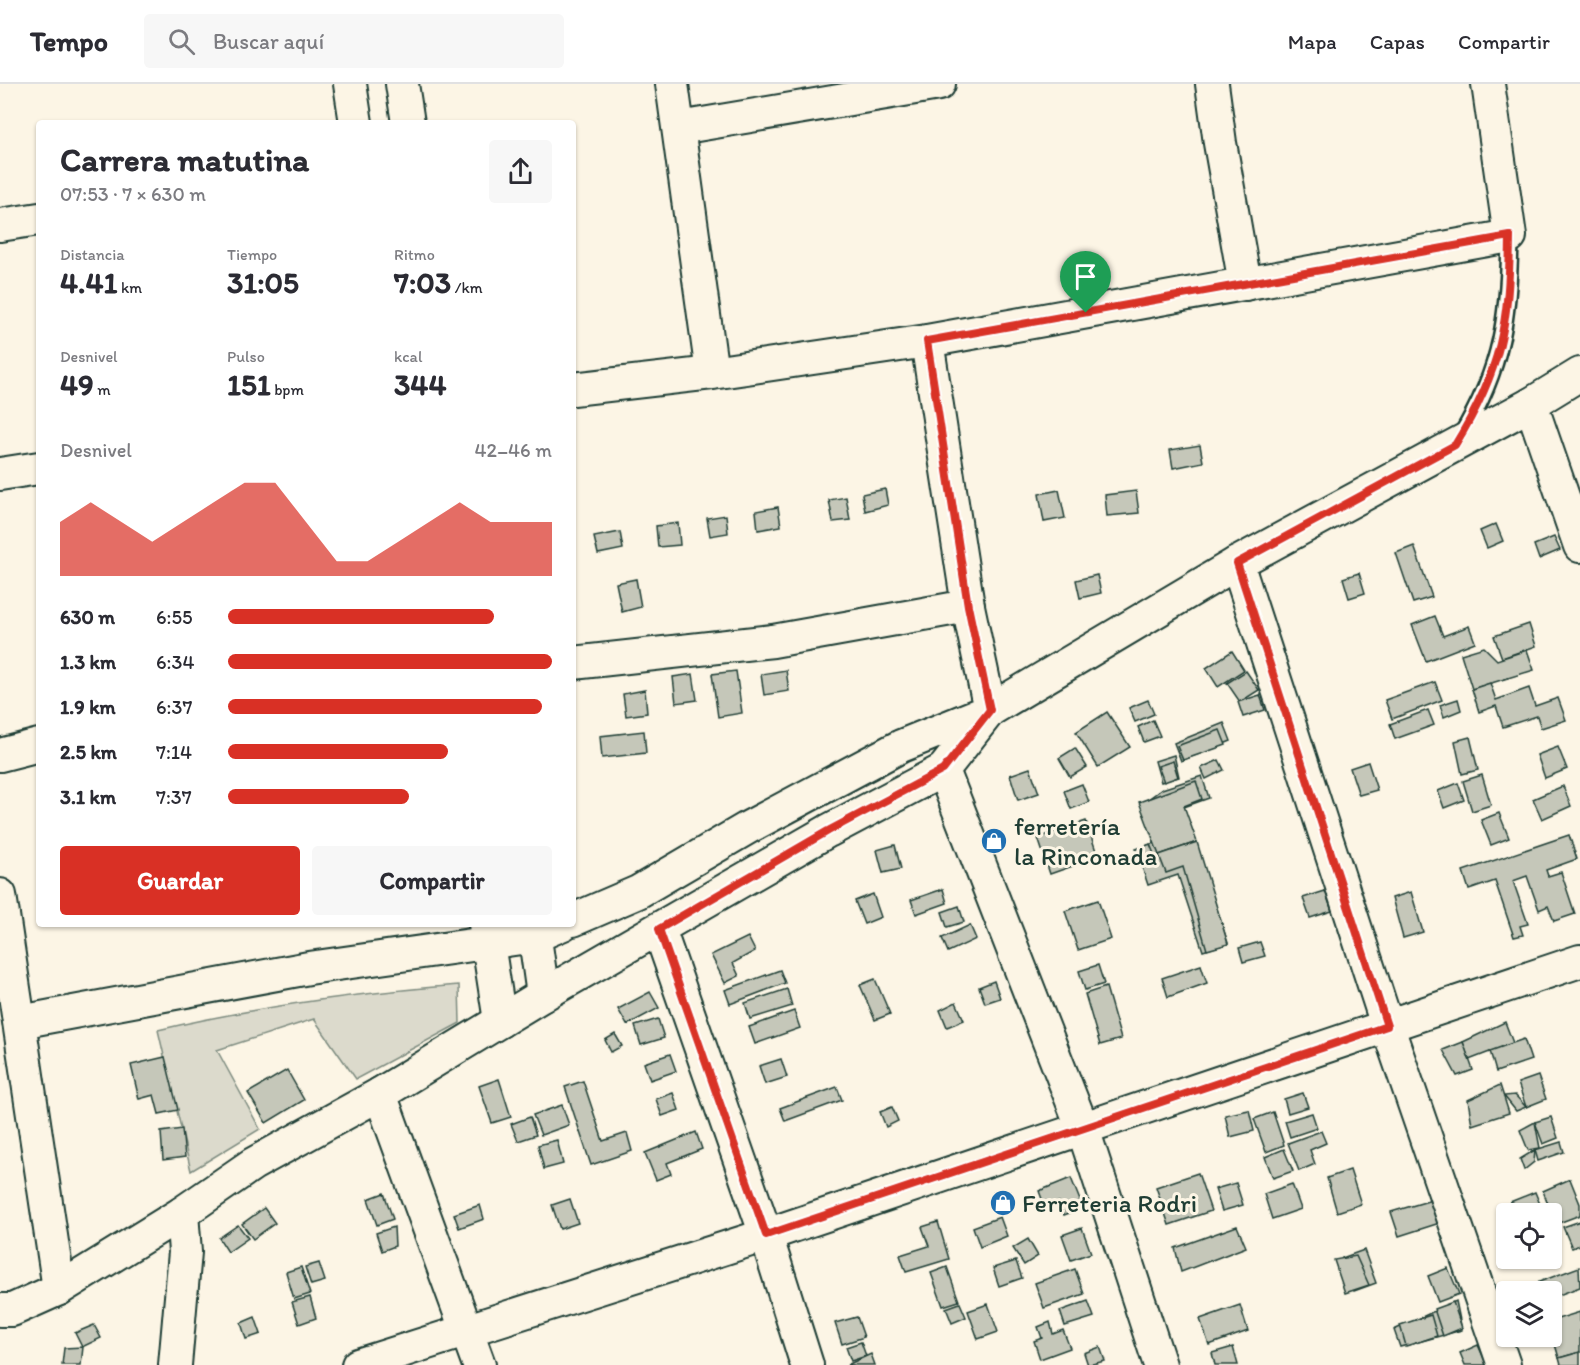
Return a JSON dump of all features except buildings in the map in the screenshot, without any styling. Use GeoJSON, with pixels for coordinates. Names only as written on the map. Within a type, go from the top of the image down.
{"type":"FeatureCollection","features":[{"type":"Feature","properties":{"kind":"street"},"geometry":{"type":"LineString","coordinates":[[350,84],[356,120]]}},
{"type":"Feature","properties":{"kind":"street"},"geometry":{"type":"LineString","coordinates":[[402,84],[408,120]]}},
{"type":"Feature","properties":{"kind":"street"},"geometry":{"type":"LineString","coordinates":[[672,84],[712,373]]}},
{"type":"Feature","properties":{"kind":"street"},"geometry":{"type":"LineString","coordinates":[[679,128],[939,84]]}},
{"type":"Feature","properties":{"kind":"street"},"geometry":{"type":"LineString","coordinates":[[1212,84],[1245,284]]}},
{"type":"Feature","properties":{"kind":"street"},"geometry":{"type":"LineString","coordinates":[[576,389],[712,373],[927,341],[1510,236],[1488,84]]}},
{"type":"Feature","properties":{"kind":"street"},"geometry":{"type":"LineString","coordinates":[[0,225],[36,219]]}},
{"type":"Feature","properties":{"kind":"street"},"geometry":{"type":"LineString","coordinates":[[927,341],[968,606],[990,710]]}},
{"type":"Feature","properties":{"kind":"street"},"geometry":{"type":"LineString","coordinates":[[576,919],[638,892],[749,827],[901,746],[990,710],[1237,563],[1531,404],[1580,374]]}},
{"type":"Feature","properties":{"kind":"street"},"geometry":{"type":"LineString","coordinates":[[1531,404],[1580,546]]}},
{"type":"Feature","properties":{"kind":"street"},"geometry":{"type":"LineString","coordinates":[[0,474],[36,468]]}},
{"type":"Feature","properties":{"kind":"street"},"geometry":{"type":"LineString","coordinates":[[1237,563],[1387,1026],[1504,1365]]}},
{"type":"Feature","properties":{"kind":"street"},"geometry":{"type":"LineString","coordinates":[[576,663],[773,641],[968,606]]}},
{"type":"Feature","properties":{"kind":"street"},"geometry":{"type":"LineString","coordinates":[[0,1310],[12,1310],[58,1289],[182,1213],[253,1164],[380,1094],[543,995],[828,831],[943,770],[990,710]]}},
{"type":"Feature","properties":{"kind":"street"},"geometry":{"type":"LineString","coordinates":[[0,755],[36,746]]}},
{"type":"Feature","properties":{"kind":"street"},"geometry":{"type":"LineString","coordinates":[[943,770],[1083,1129],[1160,1365]]}},
{"type":"Feature","properties":{"kind":"street"},"geometry":{"type":"LineString","coordinates":[[0,895],[58,1289]]}},
{"type":"Feature","properties":{"kind":"street"},"geometry":{"type":"LineString","coordinates":[[20,1022],[486,933],[544,928],[543,995]]}},
{"type":"Feature","properties":{"kind":"street"},"geometry":{"type":"LineString","coordinates":[[659,929],[766,1235],[807,1365]]}},
{"type":"Feature","properties":{"kind":"street"},"geometry":{"type":"LineString","coordinates":[[486,933],[500,1021]]}},
{"type":"Feature","properties":{"kind":"street"},"geometry":{"type":"LineString","coordinates":[[358,1365],[766,1235],[1580,961]]}},
{"type":"Feature","properties":{"kind":"street"},"geometry":{"type":"LineString","coordinates":[[380,1094],[469,1331],[479,1365]]}},
{"type":"Feature","properties":{"kind":"street"},"geometry":{"type":"LineString","coordinates":[[175,1365],[185,1252],[182,1213]]}},
{"type":"Feature","properties":{"kind":"lane"},"geometry":{"type":"LineString","coordinates":[[1455,445],[1482,397],[1499,352],[1509,295],[1510,236]]}},
{"type":"Feature","properties":{"kind":"shaded area"},"geometry":{"type":"Polygon","coordinates":[[[459,985],[460,1023],[356,1079],[314,1019],[217,1050],[260,1129],[191,1171],[158,1030],[233,1014],[308,1002],[459,985]]]}},
{"type":"Feature","properties":{"kind":"place","name":"ferretería la Rinconada"},"geometry":{"type":"Point","coordinates":[994,841]}},
{"type":"Feature","properties":{"kind":"place","name":"Ferreteria Rodri"},"geometry":{"type":"Point","coordinates":[1003,1203]}},
{"type":"Feature","properties":{"kind":"route"},"geometry":{"type":"LineString","coordinates":[[1510,236],[1509,295],[1506,323],[1499,352],[1475,413],[1455,445],[1237,563],[1387,1026],[766,1235],[659,929],[828,831],[943,770],[990,710],[968,606],[927,341],[1086,313],[1510,236]]}}]}
